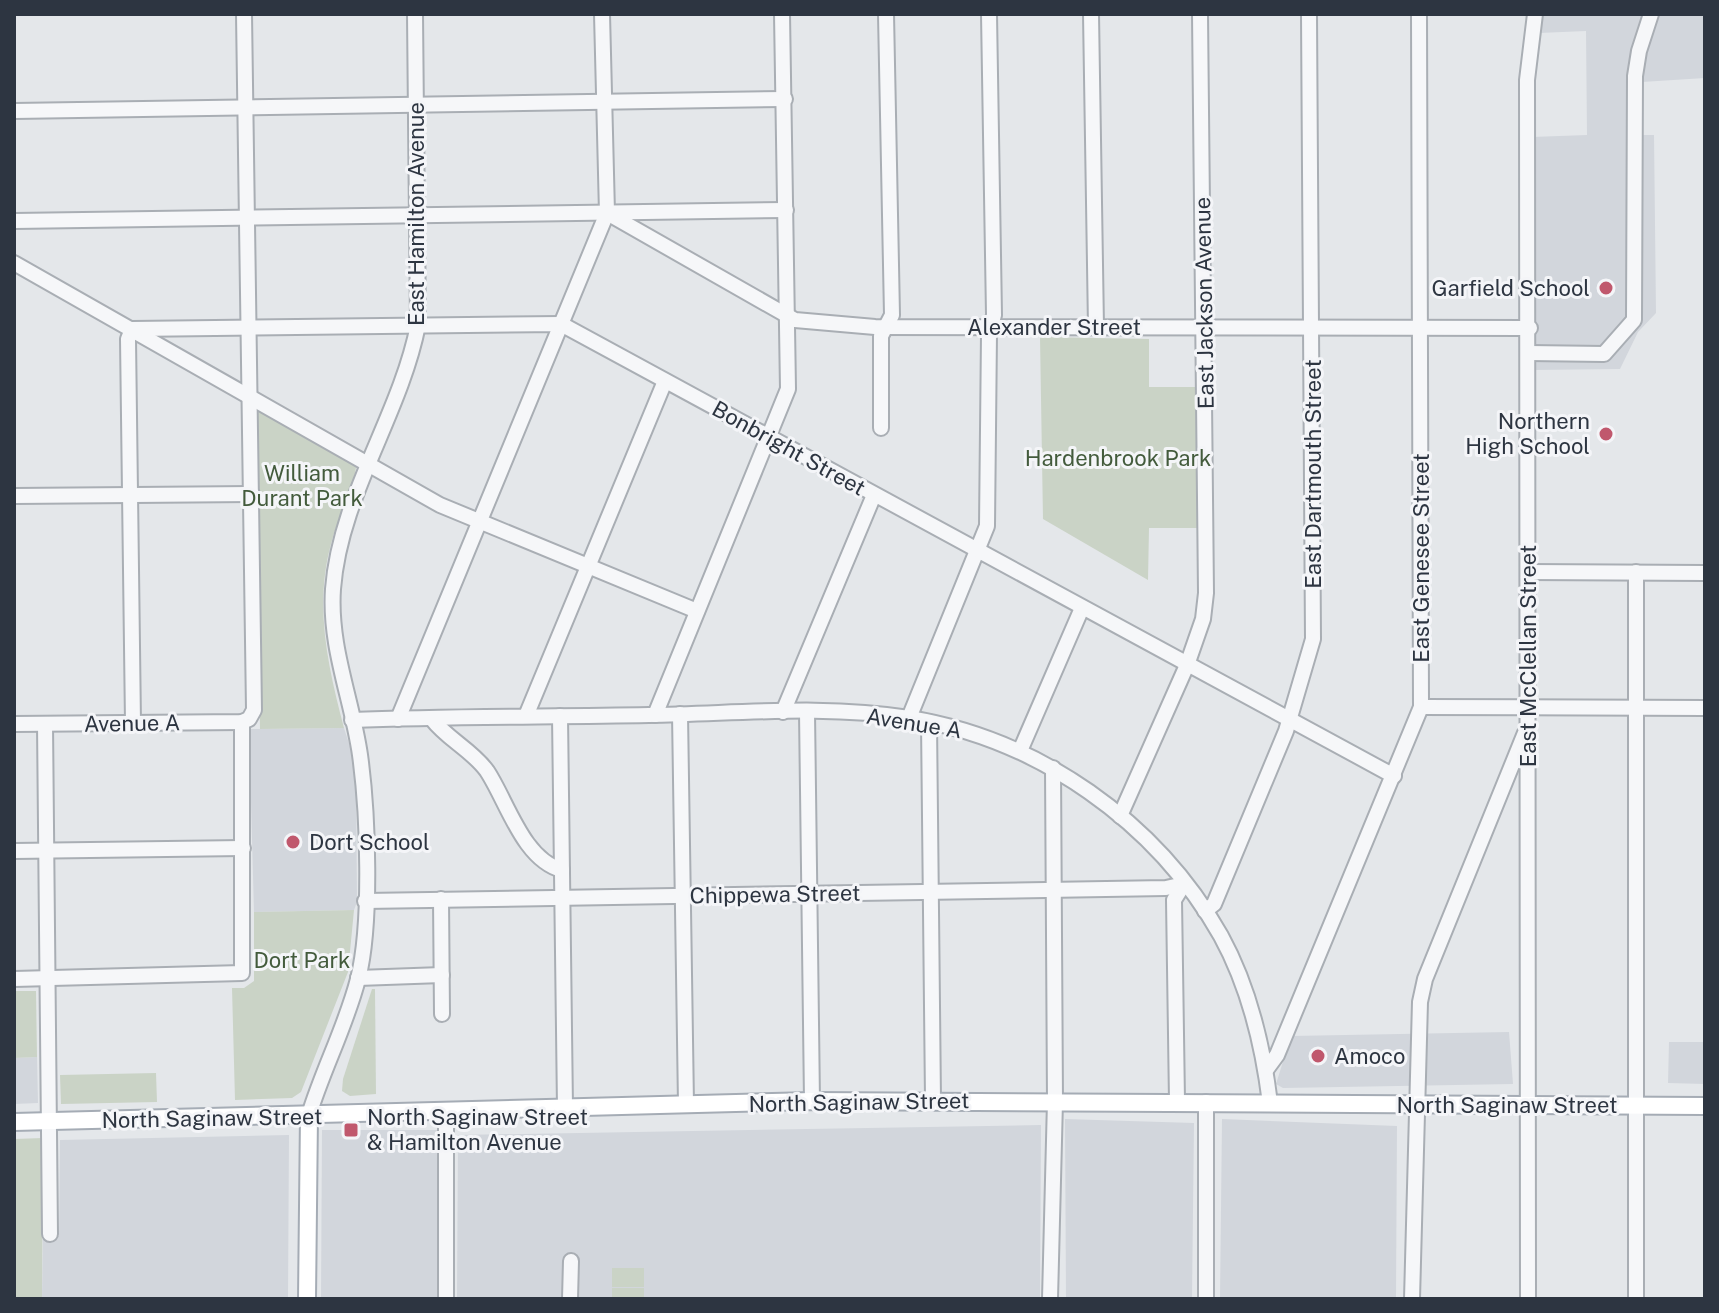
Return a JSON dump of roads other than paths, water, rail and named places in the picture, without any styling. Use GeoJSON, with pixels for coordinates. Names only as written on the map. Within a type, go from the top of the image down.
{"type":"FeatureCollection","features":[{"type":"Feature","properties":{"kind":"main road","name":"North Saginaw Street"},"geometry":{"type":"LineString","coordinates":[[14,1122],[812,1101],[1705,1106]]}},
{"type":"Feature","properties":{"kind":"main road","name":"East Hamilton Avenue"},"geometry":{"type":"LineString","coordinates":[[307,1299],[309,1115]]}},
{"type":"Feature","properties":{"kind":"street"},"geometry":{"type":"LineString","coordinates":[[14,979],[242,973],[246,720],[254,710],[244,14]]}},
{"type":"Feature","properties":{"kind":"street","name":"East Hamilton Avenue"},"geometry":{"type":"LineString","coordinates":[[309,1115],[358,978],[364,945],[362,780],[335,646],[333,588],[343,535],[407,372],[418,325],[415,14]]}},
{"type":"Feature","properties":{"kind":"street"},"geometry":{"type":"LineString","coordinates":[[398,719],[607,213],[602,14]]}},
{"type":"Feature","properties":{"kind":"street"},"geometry":{"type":"LineString","coordinates":[[655,715],[788,389],[782,14]]}},
{"type":"Feature","properties":{"kind":"street"},"geometry":{"type":"LineString","coordinates":[[881,428],[881,336],[892,315],[886,14]]}},
{"type":"Feature","properties":{"kind":"street"},"geometry":{"type":"LineString","coordinates":[[909,718],[987,526],[990,326],[994,315],[989,14]]}},
{"type":"Feature","properties":{"kind":"street"},"geometry":{"type":"LineString","coordinates":[[1091,14],[1096,327]]}},
{"type":"Feature","properties":{"kind":"street","name":"East Jackson Avenue"},"geometry":{"type":"LineString","coordinates":[[1120,816],[1187,665],[1203,619],[1206,593],[1200,14]]}},
{"type":"Feature","properties":{"kind":"street","name":"East Dartmouth Street"},"geometry":{"type":"LineString","coordinates":[[1205,911],[1214,904],[1288,720],[1308,664],[1313,639],[1309,14]]}},
{"type":"Feature","properties":{"kind":"street","name":"East Genesee Street"},"geometry":{"type":"LineString","coordinates":[[1266,1070],[1277,1055],[1421,707],[1419,14]]}},
{"type":"Feature","properties":{"kind":"street","name":"East McClellan Street"},"geometry":{"type":"LineString","coordinates":[[1528,1299],[1530,328],[1527,74],[1535,14]]}},
{"type":"Feature","properties":{"kind":"street"},"geometry":{"type":"LineString","coordinates":[[1529,353],[1604,354],[1634,320],[1637,59],[1651,14]]}},
{"type":"Feature","properties":{"kind":"street"},"geometry":{"type":"LineString","coordinates":[[14,111],[785,99]]}},
{"type":"Feature","properties":{"kind":"street"},"geometry":{"type":"LineString","coordinates":[[14,221],[786,210]]}},
{"type":"Feature","properties":{"kind":"street","name":"Alexander Street"},"geometry":{"type":"LineString","coordinates":[[607,213],[795,320],[887,326],[1530,328]]}},
{"type":"Feature","properties":{"kind":"street"},"geometry":{"type":"LineString","coordinates":[[14,263],[440,505],[697,611]]}},
{"type":"Feature","properties":{"kind":"street","name":"Bonbright Street"},"geometry":{"type":"LineString","coordinates":[[132,329],[561,324],[1394,776]]}},
{"type":"Feature","properties":{"kind":"street"},"geometry":{"type":"LineString","coordinates":[[132,329],[128,339],[128,494],[133,723]]}},
{"type":"Feature","properties":{"kind":"street"},"geometry":{"type":"LineString","coordinates":[[526,716],[665,381]]}},
{"type":"Feature","properties":{"kind":"street"},"geometry":{"type":"LineString","coordinates":[[14,496],[252,494]]}},
{"type":"Feature","properties":{"kind":"street"},"geometry":{"type":"LineString","coordinates":[[783,712],[874,495]]}},
{"type":"Feature","properties":{"kind":"street"},"geometry":{"type":"LineString","coordinates":[[1528,572],[1705,573]]}},
{"type":"Feature","properties":{"kind":"street"},"geometry":{"type":"LineString","coordinates":[[1636,572],[1636,1299]]}},
{"type":"Feature","properties":{"kind":"street"},"geometry":{"type":"LineString","coordinates":[[1020,751],[1082,608]]}},
{"type":"Feature","properties":{"kind":"street"},"geometry":{"type":"LineString","coordinates":[[1421,707],[1705,708]]}},
{"type":"Feature","properties":{"kind":"street"},"geometry":{"type":"LineString","coordinates":[[807,712],[812,1101]]}},
{"type":"Feature","properties":{"kind":"street","name":"Avenue A"},"geometry":{"type":"LineString","coordinates":[[352,720],[807,712],[909,718],[988,737],[1053,768],[1120,816],[1205,911],[1233,960],[1248,1000],[1266,1070],[1270,1103]]}},
{"type":"Feature","properties":{"kind":"street"},"geometry":{"type":"LineString","coordinates":[[680,714],[686,1104]]}},
{"type":"Feature","properties":{"kind":"street"},"geometry":{"type":"LineString","coordinates":[[560,716],[565,1108]]}},
{"type":"Feature","properties":{"kind":"street"},"geometry":{"type":"LineString","coordinates":[[432,719],[486,770],[532,847],[551,867],[562,870]]}},
{"type":"Feature","properties":{"kind":"street","name":"Avenue A"},"geometry":{"type":"LineString","coordinates":[[14,724],[246,720]]}},
{"type":"Feature","properties":{"kind":"street"},"geometry":{"type":"LineString","coordinates":[[929,722],[933,1100]]}},
{"type":"Feature","properties":{"kind":"street"},"geometry":{"type":"LineString","coordinates":[[45,724],[50,1234]]}},
{"type":"Feature","properties":{"kind":"street"},"geometry":{"type":"LineString","coordinates":[[1412,1299],[1420,1002],[1425,979],[1528,725]]}},
{"type":"Feature","properties":{"kind":"street"},"geometry":{"type":"LineString","coordinates":[[1050,1299],[1055,1101],[1053,768]]}},
{"type":"Feature","properties":{"kind":"street"},"geometry":{"type":"LineString","coordinates":[[14,851],[243,848]]}},
{"type":"Feature","properties":{"kind":"street"},"geometry":{"type":"LineString","coordinates":[[1177,1101],[1174,900],[1184,884]]}},
{"type":"Feature","properties":{"kind":"street","name":"Chippewa Street"},"geometry":{"type":"LineString","coordinates":[[365,901],[1166,888],[1184,884]]}},
{"type":"Feature","properties":{"kind":"street"},"geometry":{"type":"LineString","coordinates":[[441,899],[442,1014]]}},
{"type":"Feature","properties":{"kind":"street"},"geometry":{"type":"LineString","coordinates":[[358,978],[442,975]]}},
{"type":"Feature","properties":{"kind":"street"},"geometry":{"type":"LineString","coordinates":[[1206,1102],[1206,1299]]}},
{"type":"Feature","properties":{"kind":"street"},"geometry":{"type":"LineString","coordinates":[[446,1112],[446,1299]]}},
{"type":"Feature","properties":{"kind":"street"},"geometry":{"type":"LineString","coordinates":[[570,1299],[571,1261]]}},
{"type":"Feature","properties":{"kind":"place","name":"Garfield School"},"geometry":{"type":"Point","coordinates":[1606,288]}},
{"type":"Feature","properties":{"kind":"place","name":"Northern High School"},"geometry":{"type":"Point","coordinates":[1606,434]}},
{"type":"Feature","properties":{"kind":"place","name":"Dort School"},"geometry":{"type":"Point","coordinates":[293,842]}},
{"type":"Feature","properties":{"kind":"place","name":"Amoco"},"geometry":{"type":"Point","coordinates":[1318,1056]}},
{"type":"Feature","properties":{"kind":"place","name":"North Saginaw Street & Hamilton Avenue"},"geometry":{"type":"Point","coordinates":[351,1130]}},
{"type":"Feature","properties":{"kind":"park label","name":"Hardenbrook Park"},"geometry":{"type":"Point","coordinates":[1118,458]}},
{"type":"Feature","properties":{"kind":"park label","name":"William Durant Park"},"geometry":{"type":"Point","coordinates":[302,486]}},
{"type":"Feature","properties":{"kind":"park label","name":"Dort Park"},"geometry":{"type":"Point","coordinates":[302,960]}}]}
